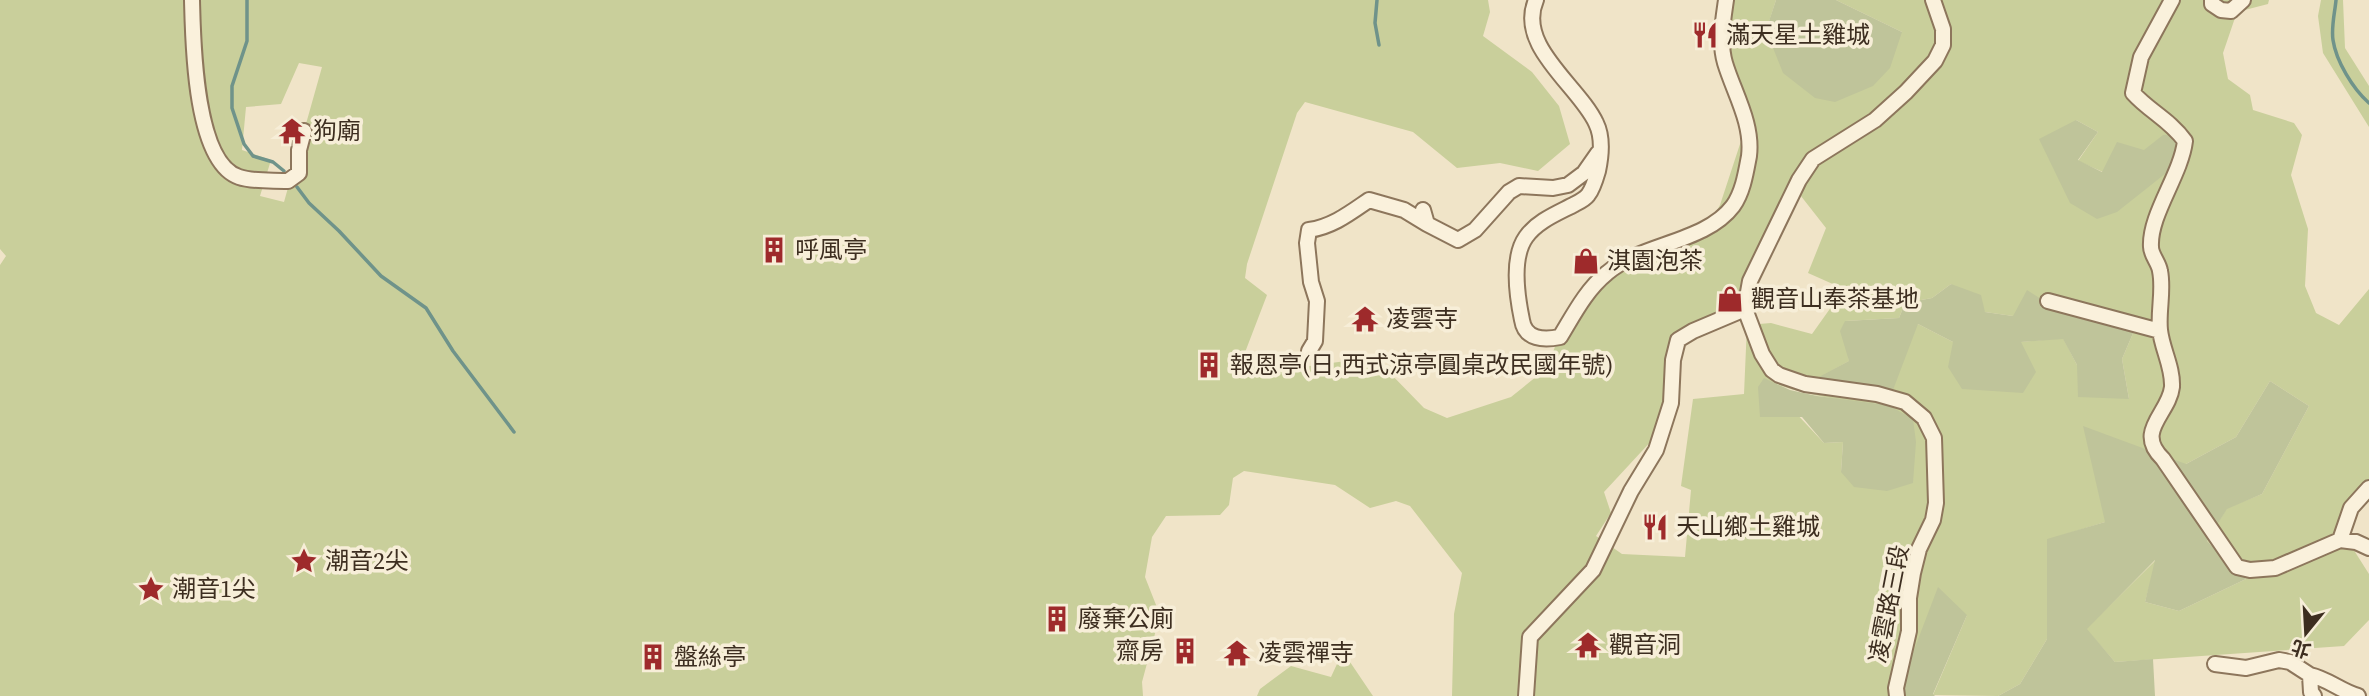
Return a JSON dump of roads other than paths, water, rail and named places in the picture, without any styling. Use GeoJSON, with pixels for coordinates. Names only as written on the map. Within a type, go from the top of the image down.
{"type":"FeatureCollection","features":[{"type":"Feature","properties":{"kind":"street"},"geometry":{"type":"LineString","coordinates":[[192,0],[197,88],[207,135],[215,154],[226,169],[238,177],[288,181],[299,173],[299,150],[304,131]]}},
{"type":"Feature","properties":{"kind":"street"},"geometry":{"type":"LineString","coordinates":[[1536,0],[1532,19],[1539,46],[1577,94],[1597,125],[1601,149],[1598,173],[1587,197],[1538,224],[1525,237],[1520,251],[1518,275],[1522,322],[1524,329],[1541,339],[1560,337],[1583,298],[1607,272],[1632,257],[1715,223],[1733,206],[1744,182],[1749,151],[1748,125],[1725,61],[1721,36],[1726,0]]}},
{"type":"Feature","properties":{"kind":"street"},"geometry":{"type":"LineString","coordinates":[[1526,696],[1530,637],[1593,570],[1631,491],[1656,450],[1671,404],[1673,360],[1678,340],[1745,309],[1750,281],[1799,180],[1813,159],[1875,120],[1935,61],[1943,45],[1943,29],[1933,0]]}},
{"type":"Feature","properties":{"kind":"street"},"geometry":{"type":"LineString","coordinates":[[2172,0],[2141,57],[2133,93],[2146,107],[2166,119],[2185,141],[2184,152],[2153,232],[2151,248],[2160,270],[2160,331],[2172,390],[2152,429],[2154,450],[2163,458],[2237,567],[2250,570],[2275,568],[2340,540],[2356,542],[2369,548]]}},
{"type":"Feature","properties":{"kind":"street"},"geometry":{"type":"LineString","coordinates":[[2212,0],[2212,4],[2221,10],[2231,11],[2243,0]]}},
{"type":"Feature","properties":{"kind":"street"},"geometry":{"type":"LineString","coordinates":[[1309,351],[1315,341],[1317,301],[1311,282],[1307,243],[1309,230],[1319,229],[1345,217],[1369,200],[1404,210],[1458,240],[1475,229],[1509,192],[1519,186],[1553,188],[1568,185],[1584,173],[1601,149]]}},
{"type":"Feature","properties":{"kind":"street"},"geometry":{"type":"LineString","coordinates":[[1423,210],[1427,225]]}},
{"type":"Feature","properties":{"kind":"street"},"geometry":{"type":"LineString","coordinates":[[2048,301],[2160,331]]}},
{"type":"Feature","properties":{"kind":"street","name":"凌雲路三段"},"geometry":{"type":"LineString","coordinates":[[1745,309],[1762,354],[1772,370],[1779,375],[1805,384],[1877,394],[1905,402],[1924,418],[1934,438],[1936,503],[1933,520],[1919,549],[1913,573],[1909,598],[1909,631],[1896,696]]}},
{"type":"Feature","properties":{"kind":"street"},"geometry":{"type":"LineString","coordinates":[[2340,540],[2351,508],[2369,488]]}},
{"type":"Feature","properties":{"kind":"street"},"geometry":{"type":"LineString","coordinates":[[2214,664],[2246,668],[2279,660],[2290,662],[2310,675],[2325,679],[2358,696]]}},
{"type":"Feature","properties":{"kind":"street"},"geometry":{"type":"LineString","coordinates":[[2310,675],[2311,692],[2314,696]]}},
{"type":"Feature","properties":{"kind":"waterway"},"geometry":{"type":"LineString","coordinates":[[247,0],[247,41],[232,86],[232,108],[244,144],[253,156],[273,162],[284,171]]}},
{"type":"Feature","properties":{"kind":"waterway"},"geometry":{"type":"LineString","coordinates":[[1377,0],[1375,23],[1379,45]]}},
{"type":"Feature","properties":{"kind":"waterway"},"geometry":{"type":"LineString","coordinates":[[2336,0],[2332,30],[2335,48],[2346,74],[2369,103]]}},
{"type":"Feature","properties":{"kind":"waterway"},"geometry":{"type":"LineString","coordinates":[[297,187],[309,203],[381,276],[426,308],[453,351],[514,432]]}},
{"type":"Feature","properties":{"kind":"place","name":"滿天星土雞城"},"geometry":{"type":"Point","coordinates":[1705,35]}},
{"type":"Feature","properties":{"kind":"place","name":"狗廟"},"geometry":{"type":"Point","coordinates":[292,131]}},
{"type":"Feature","properties":{"kind":"place","name":"呼風亭"},"geometry":{"type":"Point","coordinates":[774,250]}},
{"type":"Feature","properties":{"kind":"place","name":"淇園泡茶"},"geometry":{"type":"Point","coordinates":[1586,261]}},
{"type":"Feature","properties":{"kind":"place","name":"觀音山奉茶基地"},"geometry":{"type":"Point","coordinates":[1730,299]}},
{"type":"Feature","properties":{"kind":"place","name":"凌雲寺"},"geometry":{"type":"Point","coordinates":[1365,319]}},
{"type":"Feature","properties":{"kind":"place","name":"報恩亭(日,西式涼亭圓桌改民國年號)"},"geometry":{"type":"Point","coordinates":[1209,365]}},
{"type":"Feature","properties":{"kind":"place","name":"天山鄉土雞城"},"geometry":{"type":"Point","coordinates":[1655,527]}},
{"type":"Feature","properties":{"kind":"place","name":"潮音2尖"},"geometry":{"type":"Point","coordinates":[304,561]}},
{"type":"Feature","properties":{"kind":"place","name":"潮音1尖"},"geometry":{"type":"Point","coordinates":[151,589]}},
{"type":"Feature","properties":{"kind":"place","name":"廢棄公廁"},"geometry":{"type":"Point","coordinates":[1057,619]}},
{"type":"Feature","properties":{"kind":"place","name":"觀音洞"},"geometry":{"type":"Point","coordinates":[1588,645]}},
{"type":"Feature","properties":{"kind":"place","name":"齋房"},"geometry":{"type":"Point","coordinates":[1185,651]}},
{"type":"Feature","properties":{"kind":"place","name":"凌雲禪寺"},"geometry":{"type":"Point","coordinates":[1237,653]}},
{"type":"Feature","properties":{"kind":"place","name":"盤絲亭"},"geometry":{"type":"Point","coordinates":[653,657]}}]}
